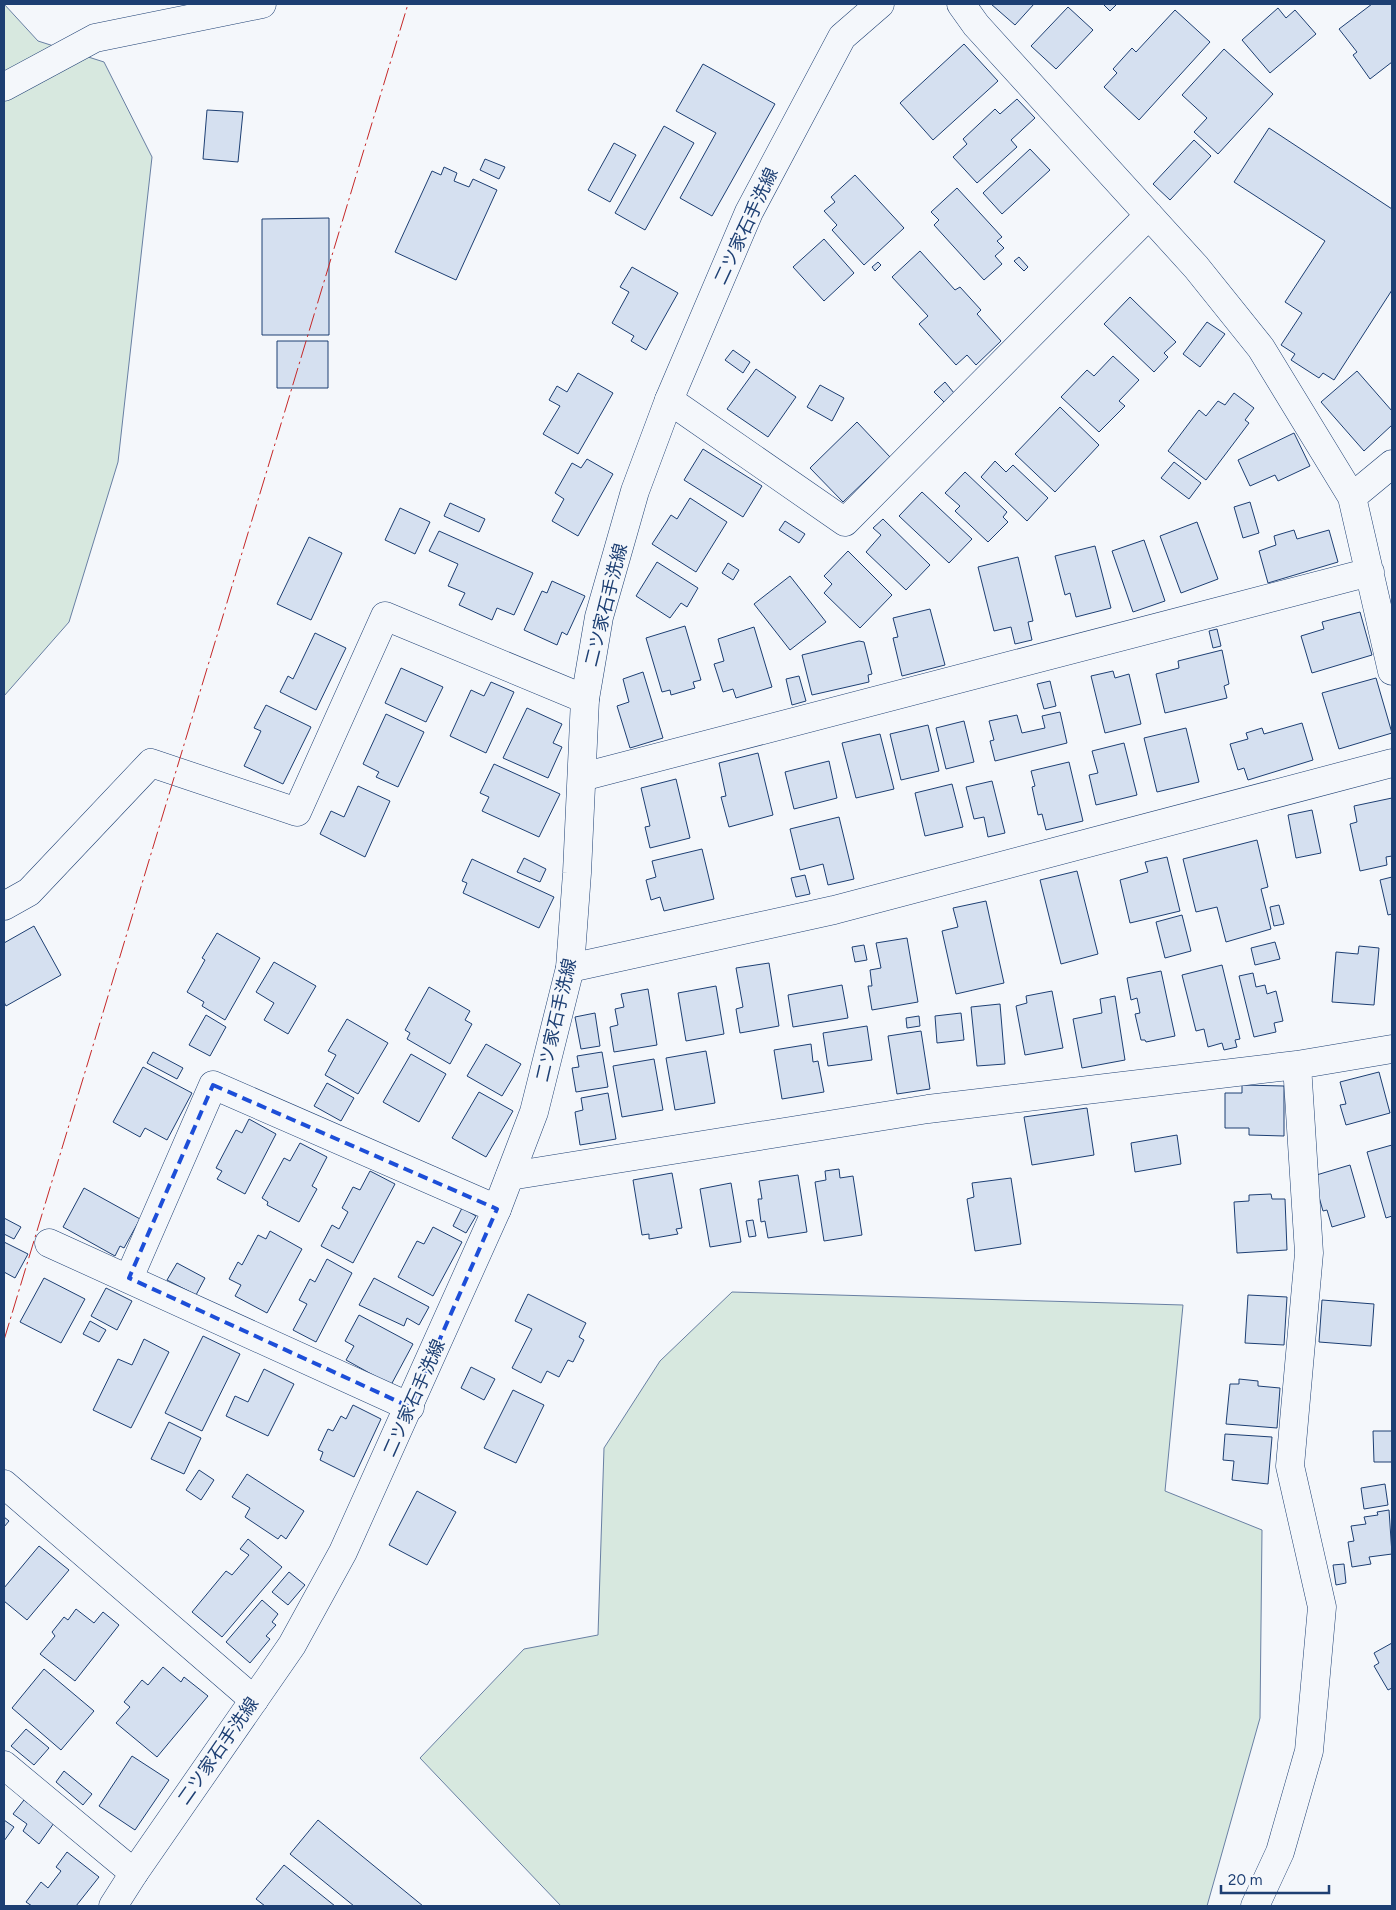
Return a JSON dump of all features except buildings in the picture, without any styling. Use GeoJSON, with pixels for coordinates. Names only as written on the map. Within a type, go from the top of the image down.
{"type":"FeatureCollection","features":[{"type":"Feature","properties":{"kind":"street"},"geometry":{"type":"LineString","coordinates":[[4,87],[95,38],[262,4]]}},
{"type":"Feature","properties":{"kind":"street","name":"二ツ家石手洗線"},"geometry":{"type":"LineString","coordinates":[[113,1906],[134,1872],[292,1645],[343,1552],[410,1407],[497,1209],[534,1112],[570,968],[585,699],[601,608],[635,491],[670,400],[749,212],[842,37],[880,4]]}},
{"type":"Feature","properties":{"kind":"street"},"geometry":{"type":"LineString","coordinates":[[961,4],[976,26],[1196,266],[1261,348],[1352,497],[1392,671]]}},
{"type":"Feature","properties":{"kind":"street"},"geometry":{"type":"LineString","coordinates":[[670,400],[846,522],[1149,215]]}},
{"type":"Feature","properties":{"kind":"street"},"geometry":{"type":"LineString","coordinates":[[1352,497],[1392,464]]}},
{"type":"Feature","properties":{"kind":"street"},"geometry":{"type":"LineString","coordinates":[[582,777],[1370,572]]}},
{"type":"Feature","properties":{"kind":"street"},"geometry":{"type":"LineString","coordinates":[[4,906],[29,892],[150,763],[297,812],[385,616],[585,699]]}},
{"type":"Feature","properties":{"kind":"street"},"geometry":{"type":"LineString","coordinates":[[570,968],[834,910],[1392,763]]}},
{"type":"Feature","properties":{"kind":"street"},"geometry":{"type":"LineString","coordinates":[[510,1176],[928,1110],[1296,1065],[1392,1050]]}},
{"type":"Feature","properties":{"kind":"street"},"geometry":{"type":"LineString","coordinates":[[1255,1906],[1280,1852],[1309,1750],[1322,1607],[1290,1466],[1309,1253],[1296,1065]]}},
{"type":"Feature","properties":{"kind":"street"},"geometry":{"type":"LineString","coordinates":[[129,1278],[213,1085],[497,1209]]}},
{"type":"Feature","properties":{"kind":"street"},"geometry":{"type":"LineString","coordinates":[[49,1243],[410,1407]]}},
{"type":"Feature","properties":{"kind":"street"},"geometry":{"type":"LineString","coordinates":[[4,1484],[254,1700]]}},
{"type":"Feature","properties":{"kind":"street"},"geometry":{"type":"LineString","coordinates":[[4,1765],[134,1872]]}},
{"type":"Feature","properties":{"kind":"highlighted area"},"geometry":{"type":"Polygon","coordinates":[[[213,1085],[497,1209],[410,1407],[129,1278],[213,1085]]]}},
{"type":"Feature","properties":{"kind":"shaded area"},"geometry":{"type":"Polygon","coordinates":[[[4,4],[38,41],[104,62],[152,157],[118,462],[69,622],[4,696],[4,4]]]}},
{"type":"Feature","properties":{"kind":"shaded area"},"geometry":{"type":"Polygon","coordinates":[[[732,1292],[1183,1305],[1165,1491],[1262,1530],[1260,1718],[1207,1906],[561,1906],[420,1758],[524,1649],[598,1635],[604,1448],[660,1361],[732,1292]]]}},
{"type":"Feature","properties":{"kind":"power"},"geometry":{"type":"LineString","coordinates":[[4,1340],[408,4]]}}]}
